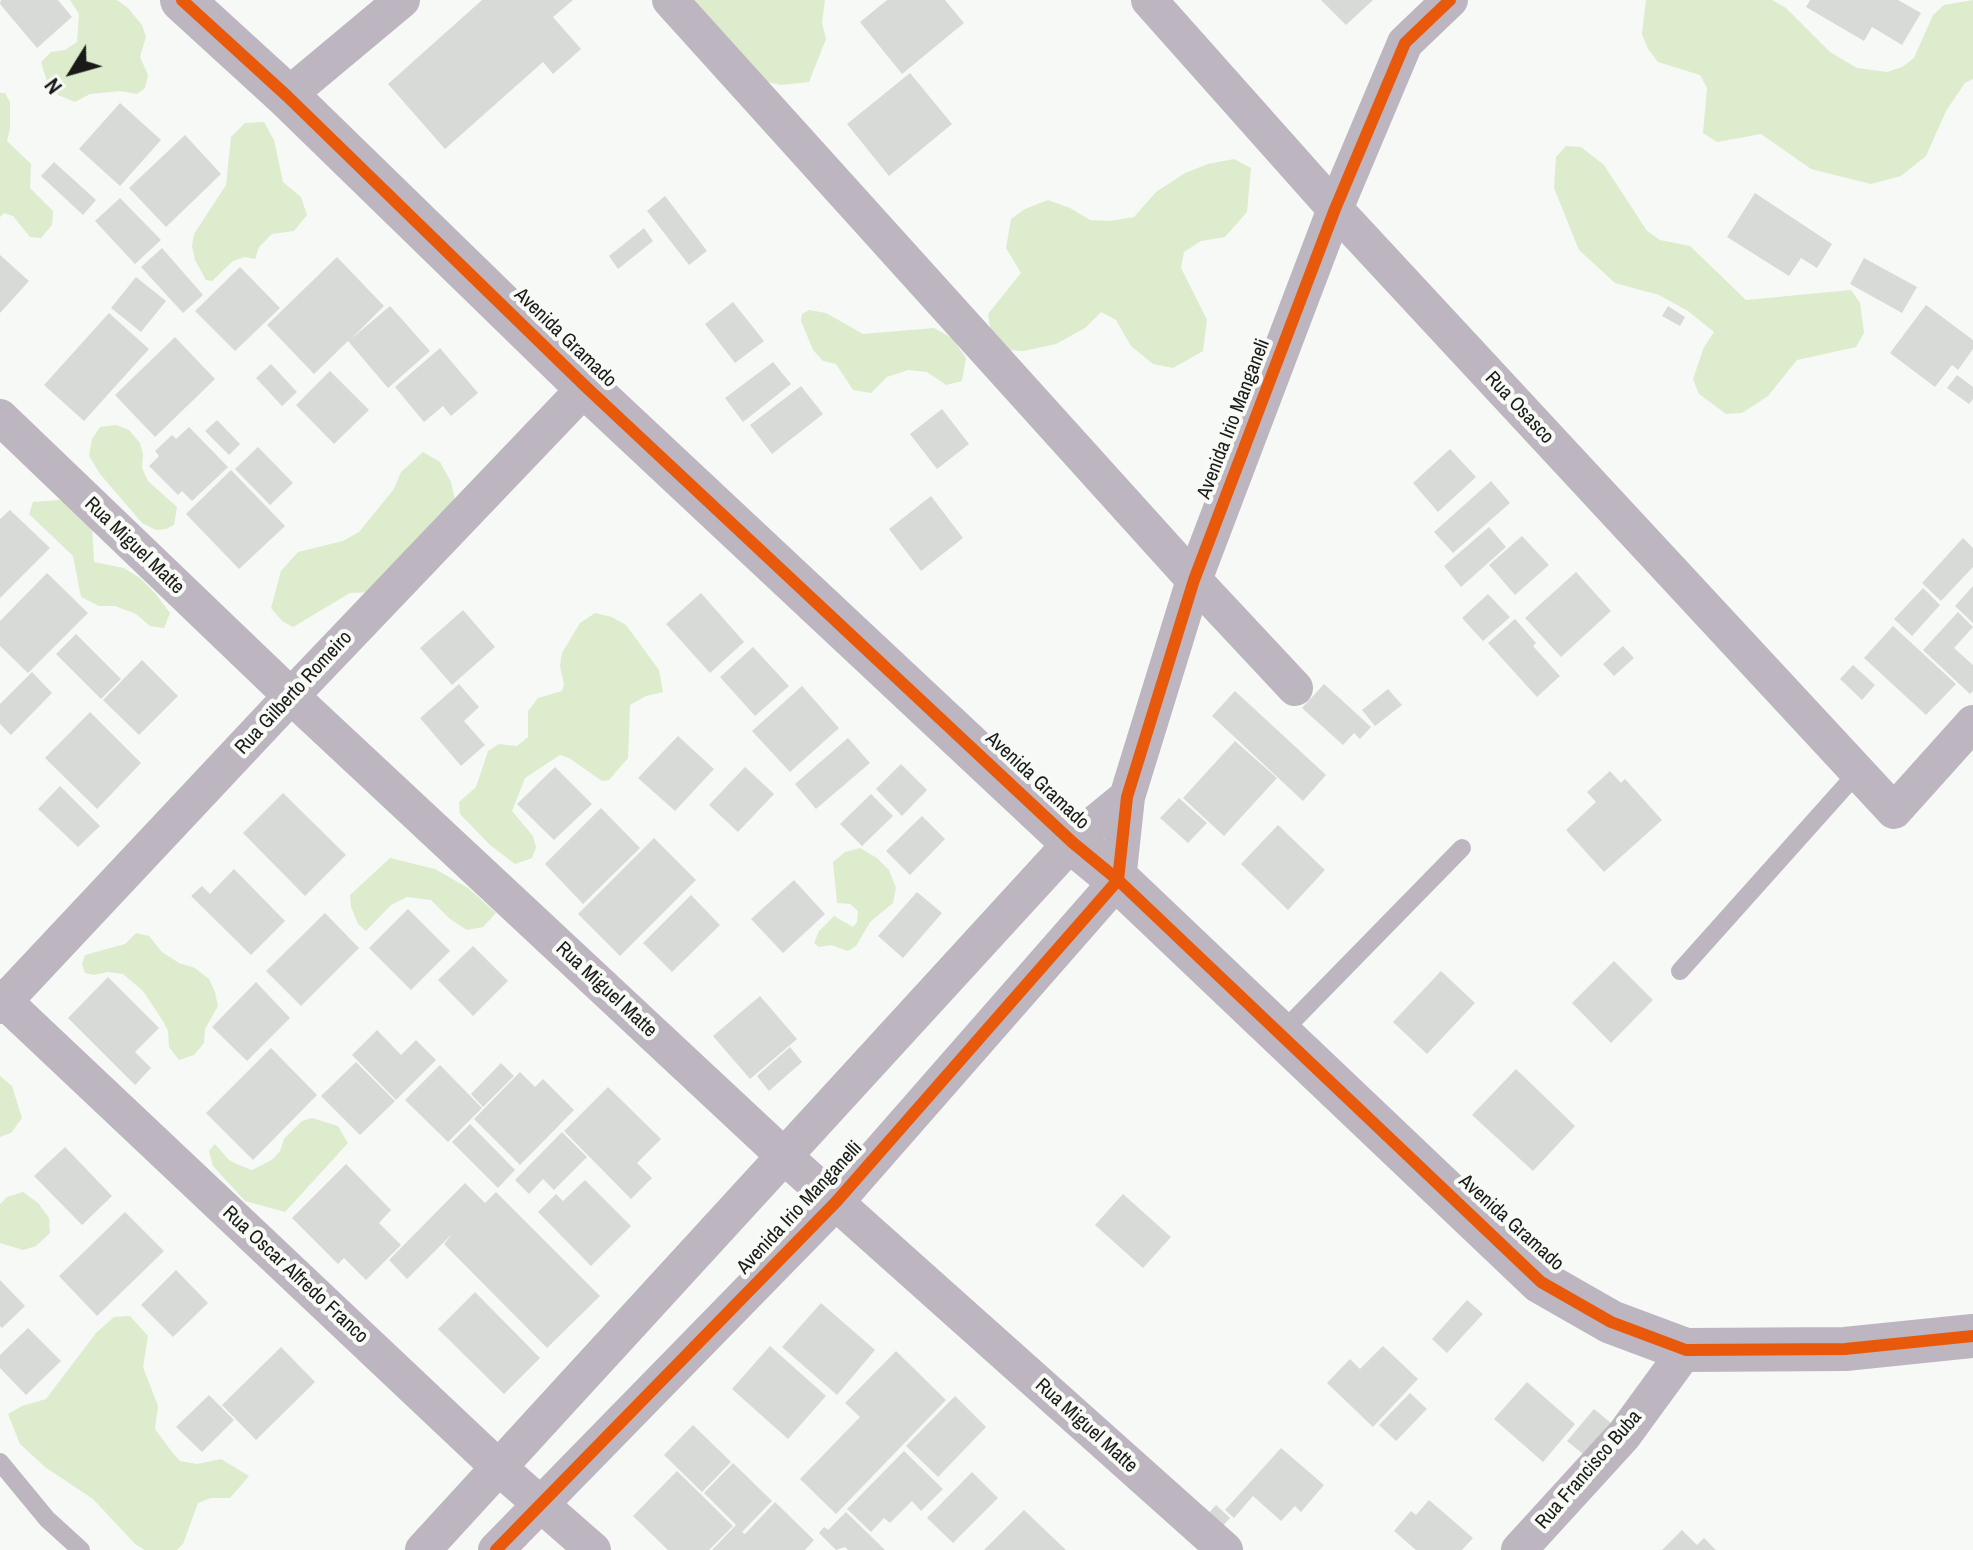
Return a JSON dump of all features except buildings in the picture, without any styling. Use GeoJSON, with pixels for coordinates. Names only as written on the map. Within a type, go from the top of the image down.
{"type":"FeatureCollection","features":[{"type":"Feature","properties":{"kind":"street","name":"Avenida Gramado"},"geometry":{"type":"LineString","coordinates":[[182,0],[287,96],[586,387],[1072,842],[1118,880],[1541,1282],[1611,1322],[1686,1350],[1845,1349],[1973,1336]]}},
{"type":"Feature","properties":{"kind":"street"},"geometry":{"type":"LineString","coordinates":[[287,96],[402,0]]}},
{"type":"Feature","properties":{"kind":"street"},"geometry":{"type":"LineString","coordinates":[[670,0],[1295,688]]}},
{"type":"Feature","properties":{"kind":"street","name":"Rua Osasco"},"geometry":{"type":"LineString","coordinates":[[1149,0],[1335,209],[1894,811],[1973,723]]}},
{"type":"Feature","properties":{"kind":"street","name":"Avenida Irio Manganeli"},"geometry":{"type":"LineString","coordinates":[[1118,880],[1127,797],[1194,580],[1335,209],[1405,43],[1450,0]]}},
{"type":"Feature","properties":{"kind":"street","name":"Rua Gilberto Romeiro"},"geometry":{"type":"LineString","coordinates":[[1,1002],[586,387]]}},
{"type":"Feature","properties":{"kind":"street","name":"Rua Miguel Matte"},"geometry":{"type":"LineString","coordinates":[[0,417],[291,696],[785,1157],[1225,1550]]}},
{"type":"Feature","properties":{"kind":"street"},"geometry":{"type":"LineString","coordinates":[[423,1550],[1072,842],[1127,797]]}},
{"type":"Feature","properties":{"kind":"street","name":"Avenida Irio Manganelli"},"geometry":{"type":"LineString","coordinates":[[496,1550],[836,1202],[1118,880]]}},
{"type":"Feature","properties":{"kind":"street","name":"Rua Oscar Alfredo Franco"},"geometry":{"type":"LineString","coordinates":[[1,1002],[497,1466],[593,1550]]}},
{"type":"Feature","properties":{"kind":"street","name":"Rua Francisco Buba"},"geometry":{"type":"LineString","coordinates":[[1519,1550],[1624,1435],[1686,1350]]}},
{"type":"Feature","properties":{"kind":"lane"},"geometry":{"type":"LineString","coordinates":[[1680,971],[1858,772]]}},
{"type":"Feature","properties":{"kind":"lane"},"geometry":{"type":"LineString","coordinates":[[1280,1034],[1462,848]]}},
{"type":"Feature","properties":{"kind":"lane"},"geometry":{"type":"LineString","coordinates":[[0,1462],[47,1519],[81,1550]]}},
{"type":"Feature","properties":{"kind":"green space"},"geometry":{"type":"Polygon","coordinates":[[[70,0],[117,0],[128,8],[142,25],[146,37],[140,57],[148,75],[145,88],[137,94],[120,91],[90,94],[75,102],[58,95],[47,82],[41,62],[51,52],[65,50],[77,42],[79,14],[70,0]]]}},
{"type":"Feature","properties":{"kind":"green space"},"geometry":{"type":"Polygon","coordinates":[[[685,0],[825,0],[822,23],[826,39],[809,82],[781,85],[763,81],[685,0]]]}},
{"type":"Feature","properties":{"kind":"green space"},"geometry":{"type":"Polygon","coordinates":[[[1646,0],[1772,0],[1786,8],[1830,52],[1857,68],[1887,72],[1902,67],[1914,58],[1933,15],[1944,5],[1973,0],[1973,79],[1965,83],[1946,111],[1926,156],[1901,176],[1871,184],[1811,169],[1761,134],[1717,142],[1703,133],[1707,88],[1700,75],[1658,62],[1648,49],[1642,34],[1646,0]]]}},
{"type":"Feature","properties":{"kind":"green space"},"geometry":{"type":"Polygon","coordinates":[[[0,93],[5,93],[10,102],[7,141],[31,164],[30,188],[53,211],[52,225],[41,238],[30,237],[13,216],[4,213],[0,217],[0,93]]]}},
{"type":"Feature","properties":{"kind":"green space"},"geometry":{"type":"Polygon","coordinates":[[[264,122],[274,140],[283,182],[301,197],[307,215],[294,231],[272,234],[259,247],[255,259],[245,257],[233,261],[212,281],[206,280],[195,260],[192,246],[194,234],[226,185],[231,137],[245,123],[264,122]]]}},
{"type":"Feature","properties":{"kind":"green space"},"geometry":{"type":"Polygon","coordinates":[[[1566,146],[1581,147],[1604,165],[1647,231],[1660,240],[1690,246],[1746,300],[1851,290],[1860,303],[1864,333],[1856,347],[1797,360],[1768,396],[1742,413],[1726,414],[1699,394],[1693,379],[1704,347],[1714,332],[1688,311],[1659,295],[1615,283],[1579,250],[1554,188],[1556,157],[1566,146]]]}},
{"type":"Feature","properties":{"kind":"green space"},"geometry":{"type":"Polygon","coordinates":[[[1234,159],[1251,168],[1247,212],[1225,237],[1201,241],[1184,252],[1181,268],[1207,320],[1203,351],[1173,368],[1153,364],[1131,346],[1116,320],[1101,312],[1085,328],[1056,344],[1024,351],[1007,350],[991,333],[988,314],[1021,273],[1006,248],[1011,219],[1025,209],[1048,200],[1090,220],[1134,217],[1156,192],[1185,173],[1234,159]]]}},
{"type":"Feature","properties":{"kind":"green space"},"geometry":{"type":"Polygon","coordinates":[[[809,310],[826,313],[863,334],[934,328],[952,338],[966,358],[962,381],[946,385],[927,372],[908,370],[887,377],[871,393],[853,390],[836,364],[823,361],[813,350],[801,321],[802,314],[809,310]]]}},
{"type":"Feature","properties":{"kind":"green space"},"geometry":{"type":"Polygon","coordinates":[[[116,425],[129,430],[140,443],[142,468],[148,481],[177,507],[174,525],[156,530],[142,523],[100,474],[89,456],[92,439],[100,427],[116,425]]]}},
{"type":"Feature","properties":{"kind":"green space"},"geometry":{"type":"Polygon","coordinates":[[[423,452],[440,462],[451,482],[455,500],[373,592],[350,593],[293,627],[282,621],[271,608],[281,571],[298,552],[343,541],[359,532],[394,489],[401,472],[423,452]]]}},
{"type":"Feature","properties":{"kind":"green space"},"geometry":{"type":"Polygon","coordinates":[[[60,500],[80,510],[92,525],[94,562],[124,568],[155,593],[170,613],[164,628],[150,626],[136,614],[115,606],[99,606],[81,597],[73,556],[29,514],[33,502],[60,500]]]}},
{"type":"Feature","properties":{"kind":"green space"},"geometry":{"type":"Polygon","coordinates":[[[595,613],[612,617],[626,625],[659,670],[663,692],[646,696],[630,705],[628,758],[609,780],[602,781],[560,755],[525,778],[512,811],[533,836],[536,848],[532,858],[515,864],[490,845],[460,814],[459,802],[476,787],[488,751],[499,744],[517,746],[528,737],[528,711],[538,698],[562,691],[562,653],[580,623],[595,613]]]}},
{"type":"Feature","properties":{"kind":"green space"},"geometry":{"type":"Polygon","coordinates":[[[860,848],[889,870],[896,888],[893,903],[870,922],[856,946],[848,951],[831,945],[819,947],[814,943],[819,931],[834,916],[853,927],[857,922],[858,911],[850,904],[837,903],[833,862],[845,852],[860,848]]]}},
{"type":"Feature","properties":{"kind":"green space"},"geometry":{"type":"Polygon","coordinates":[[[390,858],[435,869],[468,888],[496,913],[483,927],[467,930],[450,919],[431,900],[407,897],[391,905],[366,931],[358,924],[350,895],[390,858]]]}},
{"type":"Feature","properties":{"kind":"green space"},"geometry":{"type":"Polygon","coordinates":[[[136,933],[149,936],[162,952],[179,963],[195,968],[209,979],[218,1006],[205,1029],[204,1043],[194,1055],[179,1060],[169,1047],[168,1031],[163,1021],[143,991],[123,974],[85,973],[82,964],[85,955],[125,944],[136,933]]]}},
{"type":"Feature","properties":{"kind":"green space"},"geometry":{"type":"Polygon","coordinates":[[[0,1076],[12,1086],[22,1118],[11,1133],[0,1137],[0,1076]]]}},
{"type":"Feature","properties":{"kind":"green space"},"geometry":{"type":"Polygon","coordinates":[[[312,1118],[338,1126],[348,1143],[285,1212],[245,1201],[213,1166],[209,1151],[215,1144],[229,1160],[252,1170],[273,1159],[284,1139],[302,1121],[312,1118]]]}},
{"type":"Feature","properties":{"kind":"green space"},"geometry":{"type":"Polygon","coordinates":[[[23,1192],[38,1203],[49,1218],[50,1233],[36,1246],[23,1250],[0,1243],[0,1204],[7,1197],[23,1192]]]}},
{"type":"Feature","properties":{"kind":"green space"},"geometry":{"type":"Polygon","coordinates":[[[130,1316],[148,1336],[143,1367],[158,1406],[155,1429],[172,1452],[180,1461],[197,1464],[221,1459],[249,1476],[230,1498],[211,1498],[198,1503],[183,1544],[177,1550],[145,1550],[135,1544],[93,1499],[45,1467],[20,1444],[8,1414],[46,1399],[96,1333],[114,1317],[130,1316]]]}},
{"type":"Feature","properties":{"kind":"cycle path"},"geometry":{"type":"LineString","coordinates":[[182,0],[287,96],[586,387],[1072,842],[1118,880],[1541,1282],[1611,1322],[1686,1350],[1845,1349],[1973,1336]]}},
{"type":"Feature","properties":{"kind":"cycle path"},"geometry":{"type":"LineString","coordinates":[[496,1550],[836,1202],[1118,880],[1127,797],[1194,580],[1335,209],[1405,43],[1450,0]]}}]}
